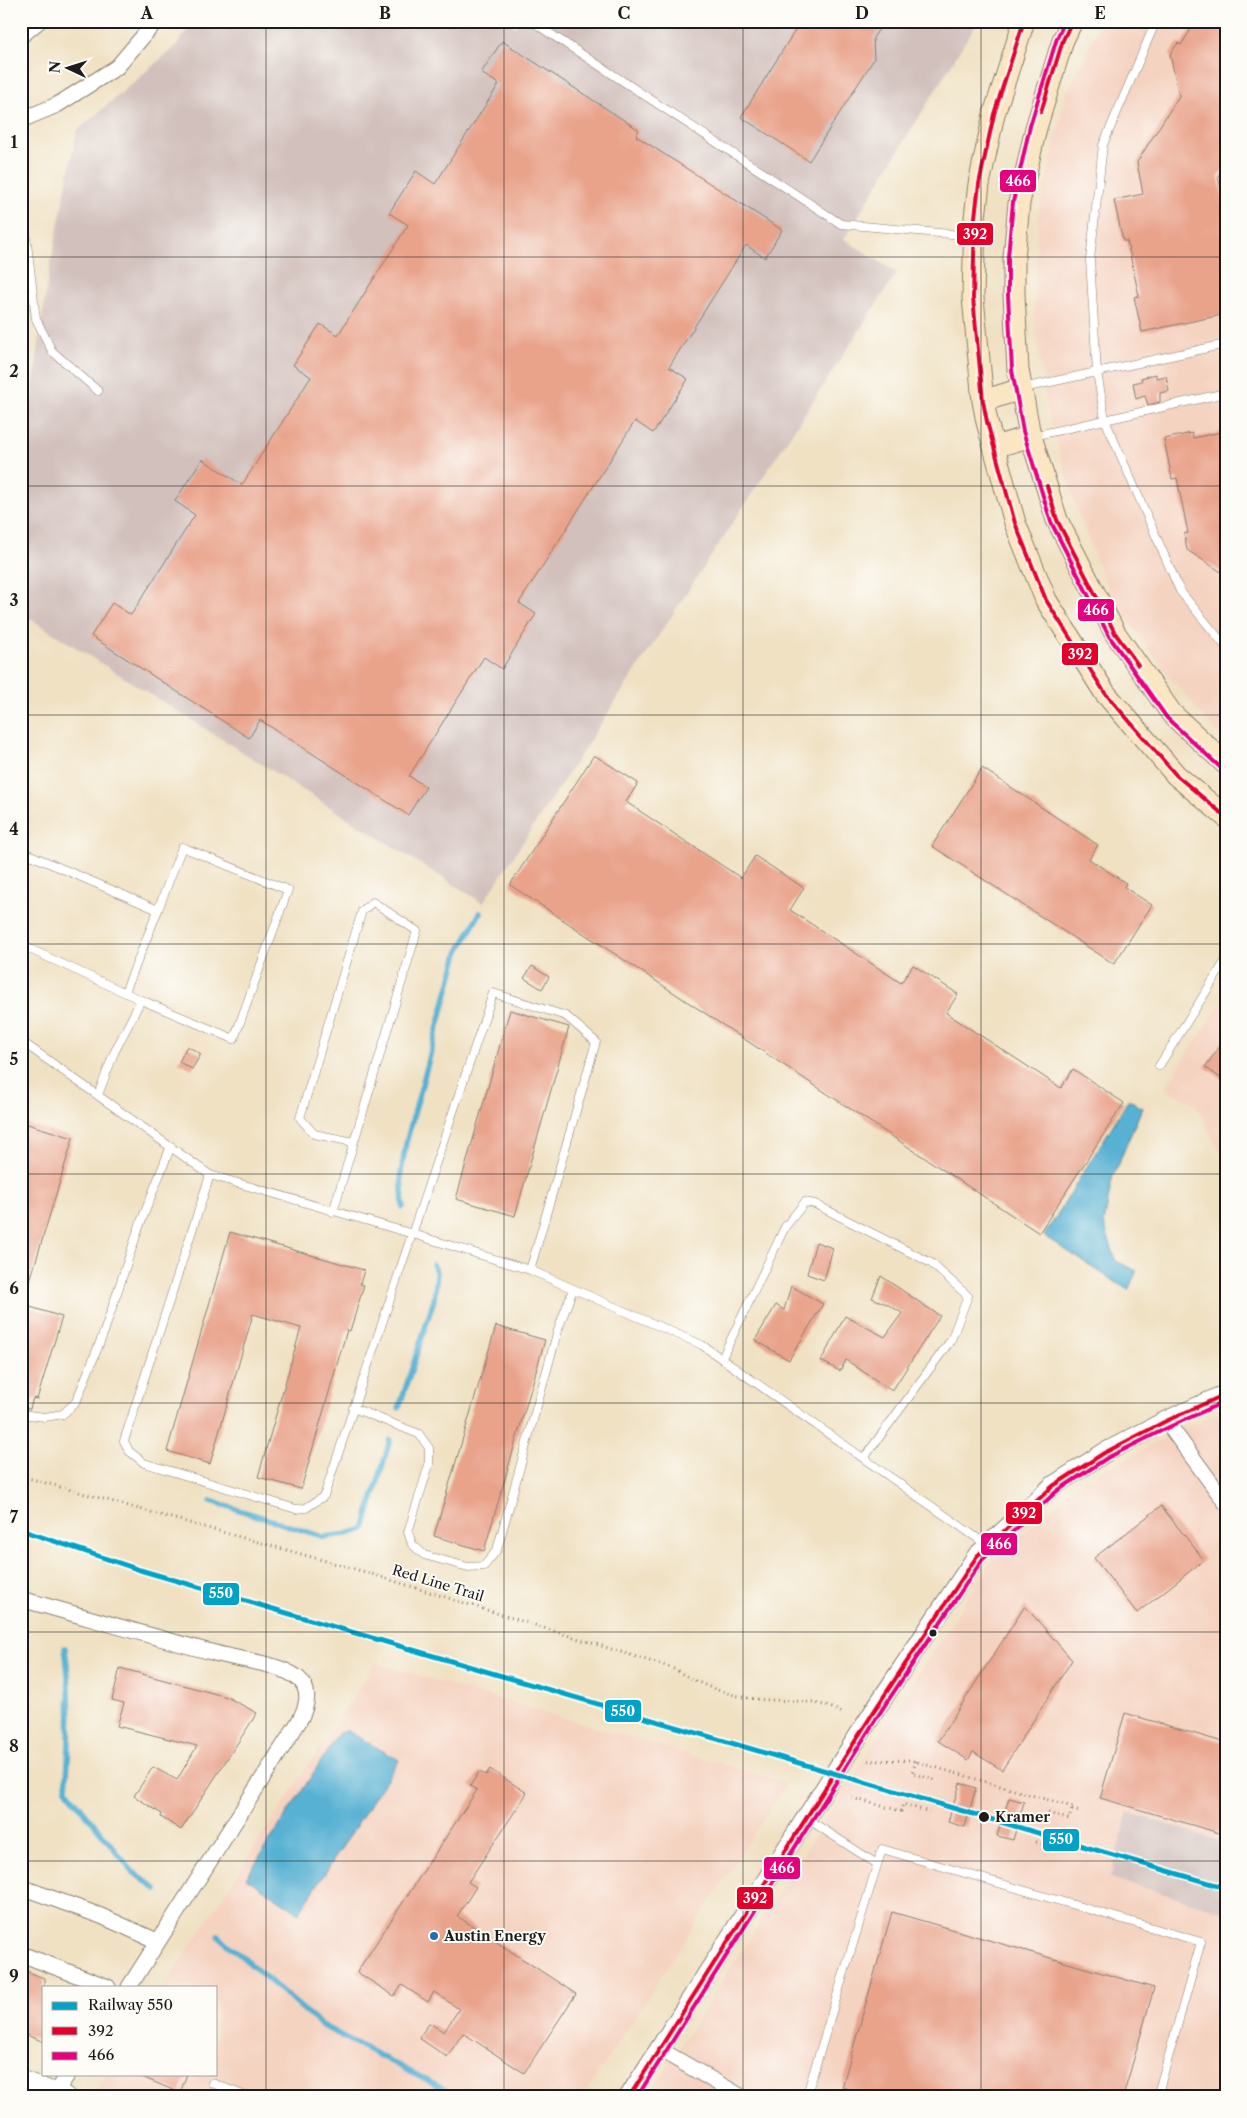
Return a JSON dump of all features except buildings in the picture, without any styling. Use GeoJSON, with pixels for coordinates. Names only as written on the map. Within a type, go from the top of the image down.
{"type":"FeatureCollection","features":[{"type":"Feature","properties":{"kind":"main road"},"geometry":{"type":"LineString","coordinates":[[1024,21],[994,114],[979,184],[974,236],[973,298],[983,401],[994,448],[1015,523],[1046,600],[1105,693],[1176,775],[1226,817]]}},
{"type":"Feature","properties":{"kind":"main road"},"geometry":{"type":"LineString","coordinates":[[1072,21],[1063,40],[1036,128],[1019,203],[1014,258],[1018,370],[1032,436],[1057,520],[1115,632],[1172,714],[1226,764]]}},
{"type":"Feature","properties":{"kind":"main road"},"geometry":{"type":"LineString","coordinates":[[983,401],[1022,389]]}},
{"type":"Feature","properties":{"kind":"main road"},"geometry":{"type":"LineString","coordinates":[[994,448],[1032,436]]}},
{"type":"Feature","properties":{"kind":"street"},"geometry":{"type":"LineString","coordinates":[[21,36],[39,21]]}},
{"type":"Feature","properties":{"kind":"street"},"geometry":{"type":"LineString","coordinates":[[21,120],[57,106],[117,67],[156,21]]}},
{"type":"Feature","properties":{"kind":"street"},"geometry":{"type":"LineString","coordinates":[[629,2097],[964,1574],[987,1545],[1052,1486],[1104,1453],[1166,1421],[1226,1394]]}},
{"type":"Feature","properties":{"kind":"street"},"geometry":{"type":"LineString","coordinates":[[1166,1421],[1226,1503]]}},
{"type":"Feature","properties":{"kind":"street"},"geometry":{"type":"LineString","coordinates":[[21,1599],[215,1654],[277,1668],[298,1678],[305,1687],[306,1705],[298,1723],[130,1986]]}},
{"type":"Feature","properties":{"kind":"street"},"geometry":{"type":"LineString","coordinates":[[21,1887],[101,1916],[157,1941]]}},
{"type":"Feature","properties":{"kind":"street"},"geometry":{"type":"LineString","coordinates":[[21,1954],[105,1986]]}},
{"type":"Feature","properties":{"kind":"street"},"geometry":{"type":"LineString","coordinates":[[659,2049],[742,2097]]}},
{"type":"Feature","properties":{"kind":"street"},"geometry":{"type":"LineString","coordinates":[[21,2080],[57,2095],[67,2076]]}},
{"type":"Feature","properties":{"kind":"lane"},"geometry":{"type":"LineString","coordinates":[[531,21],[842,224],[974,236]]}},
{"type":"Feature","properties":{"kind":"lane"},"geometry":{"type":"LineString","coordinates":[[1156,21],[1103,145],[1090,260],[1097,372],[1105,420],[1180,591],[1226,647]]}},
{"type":"Feature","properties":{"kind":"lane"},"geometry":{"type":"LineString","coordinates":[[21,217],[24,227],[36,319],[52,351],[98,391]]}},
{"type":"Feature","properties":{"kind":"lane"},"geometry":{"type":"LineString","coordinates":[[1022,389],[1226,344]]}},
{"type":"Feature","properties":{"kind":"lane"},"geometry":{"type":"LineString","coordinates":[[1032,436],[1226,393]]}},
{"type":"Feature","properties":{"kind":"lane"},"geometry":{"type":"LineString","coordinates":[[21,945],[141,1000],[234,1039],[288,890],[182,847],[125,992]]}},
{"type":"Feature","properties":{"kind":"lane"},"geometry":{"type":"LineString","coordinates":[[21,851],[158,910]]}},
{"type":"Feature","properties":{"kind":"lane"},"geometry":{"type":"LineString","coordinates":[[333,1212],[354,1142],[417,931],[373,902],[362,911],[300,1118],[314,1134],[354,1142]]}},
{"type":"Feature","properties":{"kind":"lane"},"geometry":{"type":"LineString","coordinates":[[1159,1066],[1226,960]]}},
{"type":"Feature","properties":{"kind":"lane"},"geometry":{"type":"LineString","coordinates":[[210,1175],[124,1441],[129,1451],[144,1463],[296,1509],[306,1508],[324,1496],[493,993],[566,1016],[596,1042],[530,1270]]}},
{"type":"Feature","properties":{"kind":"lane"},"geometry":{"type":"LineString","coordinates":[[98,1095],[114,1053],[141,1000]]}},
{"type":"Feature","properties":{"kind":"lane"},"geometry":{"type":"LineString","coordinates":[[21,1041],[210,1175],[530,1270],[702,1345],[987,1545]]}},
{"type":"Feature","properties":{"kind":"lane"},"geometry":{"type":"LineString","coordinates":[[21,1414],[45,1417],[63,1414],[76,1402],[104,1332],[139,1228],[171,1146]]}},
{"type":"Feature","properties":{"kind":"lane"},"geometry":{"type":"LineString","coordinates":[[722,1358],[785,1227],[805,1202],[815,1204],[931,1263],[968,1296],[951,1340],[864,1458]]}},
{"type":"Feature","properties":{"kind":"lane"},"geometry":{"type":"LineString","coordinates":[[353,1408],[419,1434],[429,1448],[429,1465],[408,1532],[412,1544],[424,1555],[468,1567],[484,1566],[497,1550],[558,1330],[573,1289]]}},
{"type":"Feature","properties":{"kind":"lane"},"geometry":{"type":"LineString","coordinates":[[806,1818],[877,1864]]}},
{"type":"Feature","properties":{"kind":"lane"},"geometry":{"type":"LineString","coordinates":[[806,2097],[882,1848],[1201,1942],[1157,2097]]}},
{"type":"Feature","properties":{"kind":"lane"},"geometry":{"type":"LineString","coordinates":[[212,2083],[248,2097]]}},
{"type":"Feature","properties":{"kind":"path","name":"Red Line Trail"},"geometry":{"type":"LineString","coordinates":[[21,1476],[372,1574],[672,1668],[699,1684],[731,1695],[818,1705],[835,1708],[844,1714]]}},
{"type":"Feature","properties":{"kind":"path"},"geometry":{"type":"LineString","coordinates":[[868,1761],[916,1761],[1073,1807],[1069,1819],[1045,1812]]}},
{"type":"Feature","properties":{"kind":"path"},"geometry":{"type":"LineString","coordinates":[[916,1761],[912,1773],[938,1781]]}},
{"type":"Feature","properties":{"kind":"path"},"geometry":{"type":"LineString","coordinates":[[852,1798],[901,1811],[903,1804],[929,1812]]}},
{"type":"Feature","properties":{"kind":"path"},"geometry":{"type":"LineString","coordinates":[[1072,1810],[1080,1812]]}},
{"type":"Feature","properties":{"kind":"path"},"geometry":{"type":"LineString","coordinates":[[1036,1842],[1060,1849]]}},
{"type":"Feature","properties":{"kind":"shaded area"},"geometry":{"type":"Polygon","coordinates":[[[193,21],[507,21],[515,27],[519,21],[978,21],[844,239],[897,273],[483,903],[21,613],[21,431],[29,419],[47,283],[77,131],[177,45],[193,21]]]}},
{"type":"Feature","properties":{"kind":"shaded area"},"geometry":{"type":"Polygon","coordinates":[[[1102,21],[1226,21],[1226,743],[1164,670],[1110,594],[1075,505],[1047,409],[1034,318],[1038,217],[1065,97],[1102,21]]]}},
{"type":"Feature","properties":{"kind":"shaded area"},"geometry":{"type":"Polygon","coordinates":[[[1226,996],[1226,1163],[1195,1105],[1165,1088],[1226,996]]]}},
{"type":"Feature","properties":{"kind":"shaded area"},"geometry":{"type":"Polygon","coordinates":[[[1226,1410],[1226,2097],[648,2097],[989,1564],[1079,1483],[1193,1424],[1226,1410]]]}},
{"type":"Feature","properties":{"kind":"shaded area"},"geometry":{"type":"Polygon","coordinates":[[[375,1663],[787,1783],[583,2097],[93,2097],[106,2076],[218,2076],[218,1986],[165,1986],[375,1663]]]}},
{"type":"Feature","properties":{"kind":"shaded area"},"geometry":{"type":"Polygon","coordinates":[[[1128,1812],[1226,1843],[1226,1912],[1110,1878],[1128,1812]]]}},
{"type":"Feature","properties":{"kind":"water"},"geometry":{"type":"Polygon","coordinates":[[[1129,1099],[1142,1108],[1112,1179],[1104,1224],[1116,1261],[1137,1271],[1128,1290],[1044,1236],[1129,1099]]]}},
{"type":"Feature","properties":{"kind":"water"},"geometry":{"type":"Polygon","coordinates":[[[346,1730],[399,1760],[299,1913],[246,1878],[339,1733],[346,1730]]]}},
{"type":"Feature","properties":{"kind":"waterway"},"geometry":{"type":"LineString","coordinates":[[403,1207],[401,1173],[406,1143],[458,953],[480,913]]}},
{"type":"Feature","properties":{"kind":"waterway"},"geometry":{"type":"LineString","coordinates":[[399,1408],[434,1300],[437,1274],[433,1264]]}},
{"type":"Feature","properties":{"kind":"waterway"},"geometry":{"type":"LineString","coordinates":[[211,1501],[324,1537],[347,1534],[364,1529],[390,1440]]}},
{"type":"Feature","properties":{"kind":"waterway"},"geometry":{"type":"LineString","coordinates":[[65,1648],[70,1718],[66,1789],[132,1871],[157,1890]]}},
{"type":"Feature","properties":{"kind":"waterway"},"geometry":{"type":"LineString","coordinates":[[218,1936],[321,2025],[445,2090]]}},
{"type":"Feature","properties":{"kind":"rail line","name":"550"},"geometry":{"type":"LineString","coordinates":[[21,1530],[140,1570],[1226,1888]]}},
{"type":"Feature","properties":{"kind":"transit line","name":"392"},"geometry":{"type":"LineString","coordinates":[[1024,21],[994,114],[979,184],[975,217],[973,298],[983,401],[987,422],[1015,523],[1046,600],[1105,693],[1176,775],[1226,817]]}},
{"type":"Feature","properties":{"kind":"transit line","name":"466"},"geometry":{"type":"LineString","coordinates":[[1065,21],[1057,38],[1030,126],[1013,202],[1008,257],[1008,295],[1012,370],[1023,431],[1051,522],[1109,636],[1167,718],[1222,769]]}},
{"type":"Feature","properties":{"kind":"transit line","name":"392"},"geometry":{"type":"LineString","coordinates":[[1041,112],[1063,40],[1072,21]]}},
{"type":"Feature","properties":{"kind":"transit line","name":"392"},"geometry":{"type":"LineString","coordinates":[[1047,486],[1057,520],[1115,633],[1138,665]]}},
{"type":"Feature","properties":{"kind":"transit line","name":"392"},"geometry":{"type":"LineString","coordinates":[[629,2097],[878,1705],[977,1556],[1053,1486],[1104,1453],[1166,1421],[1226,1394]]}},
{"type":"Feature","properties":{"kind":"transit line","name":"466"},"geometry":{"type":"LineString","coordinates":[[637,2097],[883,1708],[982,1560],[1057,1491],[1107,1458],[1226,1401]]}},
{"type":"Feature","properties":{"kind":"place","name":"Kramer"},"geometry":{"type":"Point","coordinates":[984,1817]}},
{"type":"Feature","properties":{"kind":"place","name":"Austin Energy"},"geometry":{"type":"Point","coordinates":[434,1936]}}]}
